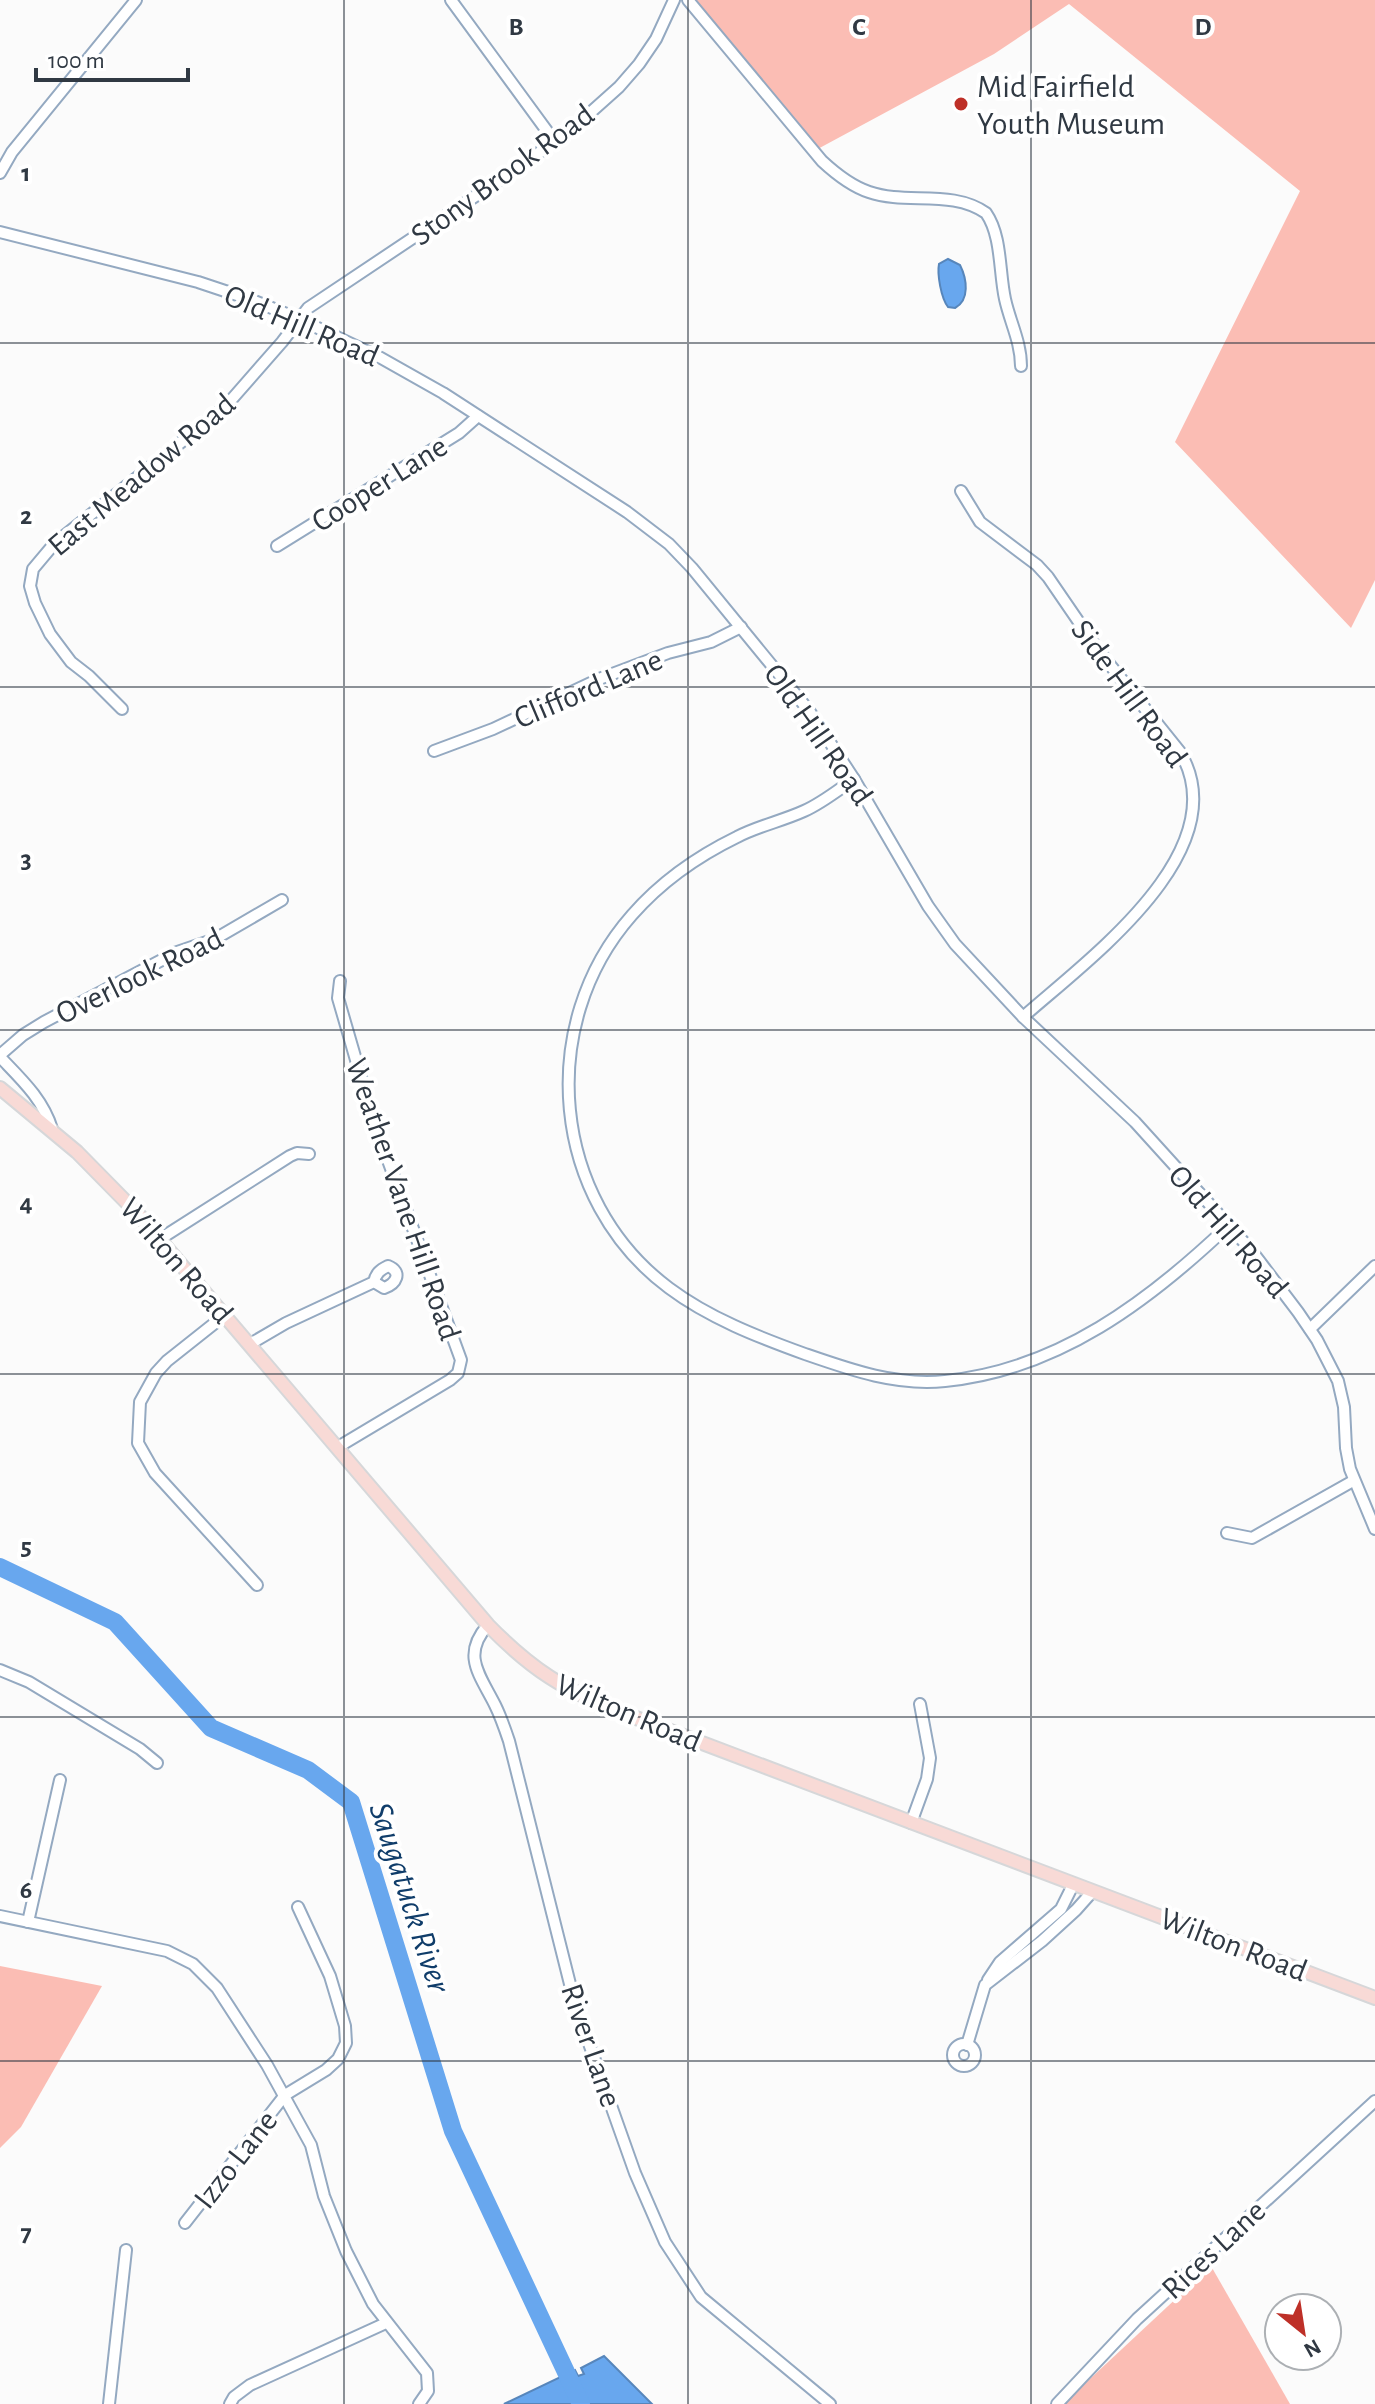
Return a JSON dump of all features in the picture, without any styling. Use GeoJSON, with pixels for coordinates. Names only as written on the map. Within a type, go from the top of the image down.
{"type":"FeatureCollection","features":[{"type":"Feature","properties":{"kind":"main road","name":"Wilton Road"},"geometry":{"type":"LineString","coordinates":[[0,1088],[92,1166],[160,1239],[488,1625],[530,1665],[579,1695],[1375,1998]]}},
{"type":"Feature","properties":{"kind":"street"},"geometry":{"type":"LineString","coordinates":[[0,173],[12,152],[136,0]]}},
{"type":"Feature","properties":{"kind":"street"},"geometry":{"type":"LineString","coordinates":[[451,0],[555,142]]}},
{"type":"Feature","properties":{"kind":"street","name":"Stony Brook Road"},"geometry":{"type":"LineString","coordinates":[[299,319],[310,306],[555,142],[595,108],[629,76],[652,45],[674,0]]}},
{"type":"Feature","properties":{"kind":"street"},"geometry":{"type":"LineString","coordinates":[[688,0],[822,161],[848,182],[874,194],[953,200],[986,213],[994,228],[1005,301],[1019,344],[1021,366]]}},
{"type":"Feature","properties":{"kind":"street","name":"Old Hill Road"},"geometry":{"type":"LineString","coordinates":[[0,232],[189,280],[299,319],[402,370],[659,535],[686,561],[810,712],[854,779],[937,920],[964,954],[1023,1017],[1113,1099],[1261,1262],[1310,1329],[1330,1362],[1340,1387],[1346,1448],[1353,1481],[1375,1529]]}},
{"type":"Feature","properties":{"kind":"street","name":"East Meadow Road"},"geometry":{"type":"LineString","coordinates":[[122,709],[71,662],[50,634],[31,592],[33,569],[54,544],[225,407],[299,319]]}},
{"type":"Feature","properties":{"kind":"street","name":"Cooper Lane"},"geometry":{"type":"LineString","coordinates":[[277,546],[459,433],[478,416]]}},
{"type":"Feature","properties":{"kind":"street","name":"Side Hill Road"},"geometry":{"type":"LineString","coordinates":[[961,491],[980,522],[1037,565],[1048,577],[1098,650],[1180,752],[1192,788],[1184,844],[1160,885],[1124,926],[1023,1017]]}},
{"type":"Feature","properties":{"kind":"street","name":"Clifford Lane"},"geometry":{"type":"LineString","coordinates":[[434,751],[493,729],[572,690],[658,657],[718,640],[741,627]]}},
{"type":"Feature","properties":{"kind":"street"},"geometry":{"type":"LineString","coordinates":[[854,779],[805,811],[731,840],[666,883],[623,926],[594,969],[580,1002],[569,1052],[567,1087],[570,1118],[573,1137],[591,1186],[621,1239],[661,1282],[707,1313],[783,1346],[861,1373],[925,1382],[1007,1370],[1089,1333],[1115,1319],[1161,1286],[1228,1226]]}},
{"type":"Feature","properties":{"kind":"street","name":"Overlook Road"},"geometry":{"type":"LineString","coordinates":[[52,1129],[47,1112],[36,1096],[0,1056],[23,1035],[44,1022],[177,952],[215,939],[282,900]]}},
{"type":"Feature","properties":{"kind":"street","name":"Weather Vane Hill Road"},"geometry":{"type":"LineString","coordinates":[[338,1447],[450,1380],[458,1373],[461,1360],[374,1122],[338,998],[340,981]]}},
{"type":"Feature","properties":{"kind":"street"},"geometry":{"type":"LineString","coordinates":[[160,1239],[290,1156],[309,1154]]}},
{"type":"Feature","properties":{"kind":"street"},"geometry":{"type":"LineString","coordinates":[[1310,1329],[1375,1266]]}},
{"type":"Feature","properties":{"kind":"street"},"geometry":{"type":"LineString","coordinates":[[250,1344],[286,1323],[374,1282]]}},
{"type":"Feature","properties":{"kind":"street"},"geometry":{"type":"LineString","coordinates":[[225,1315],[156,1373],[140,1402],[138,1443],[155,1473],[257,1585]]}},
{"type":"Feature","properties":{"kind":"street"},"geometry":{"type":"LineString","coordinates":[[1227,1533],[1252,1538],[1353,1481]]}},
{"type":"Feature","properties":{"kind":"street","name":"River Lane"},"geometry":{"type":"LineString","coordinates":[[488,1625],[476,1639],[475,1666],[509,1741],[575,2004],[649,2208],[672,2256],[701,2297],[830,2404]]}},
{"type":"Feature","properties":{"kind":"street"},"geometry":{"type":"LineString","coordinates":[[0,1670],[29,1682],[140,1749],[157,1763]]}},
{"type":"Feature","properties":{"kind":"street"},"geometry":{"type":"LineString","coordinates":[[911,1823],[927,1779],[930,1758],[920,1704]]}},
{"type":"Feature","properties":{"kind":"street"},"geometry":{"type":"LineString","coordinates":[[28,1922],[60,1780]]}},
{"type":"Feature","properties":{"kind":"street"},"geometry":{"type":"LineString","coordinates":[[967,2045],[985,1985],[1000,1962],[1061,1909],[1073,1885]]}},
{"type":"Feature","properties":{"kind":"street"},"geometry":{"type":"LineString","coordinates":[[985,1985],[1026,1954],[1092,1892]]}},
{"type":"Feature","properties":{"kind":"street"},"geometry":{"type":"LineString","coordinates":[[285,2095],[326,2070],[338,2059],[346,2043],[345,2026],[330,1976],[298,1907]]}},
{"type":"Feature","properties":{"kind":"street"},"geometry":{"type":"LineString","coordinates":[[0,1916],[167,1951],[193,1964],[217,1988],[285,2095],[311,2145],[324,2196],[368,2296],[427,2373],[428,2391],[419,2404]]}},
{"type":"Feature","properties":{"kind":"street","name":"Izzo Lane"},"geometry":{"type":"LineString","coordinates":[[185,2223],[285,2095]]}},
{"type":"Feature","properties":{"kind":"street","name":"Rices Lane"},"geometry":{"type":"LineString","coordinates":[[1057,2404],[1137,2319],[1375,2101]]}},
{"type":"Feature","properties":{"kind":"street"},"geometry":{"type":"LineString","coordinates":[[109,2404],[126,2250]]}},
{"type":"Feature","properties":{"kind":"street"},"geometry":{"type":"LineString","coordinates":[[230,2404],[250,2385],[386,2323]]}},
{"type":"Feature","properties":{"kind":"shaded area"},"geometry":{"type":"Polygon","coordinates":[[[688,0],[1375,0],[1375,580],[1351,628],[1175,442],[1300,191],[1069,4],[994,54],[814,151],[688,0]]]}},
{"type":"Feature","properties":{"kind":"shaded area"},"geometry":{"type":"Polygon","coordinates":[[[0,1966],[102,1986],[21,2127],[0,2148],[0,1966]]]}},
{"type":"Feature","properties":{"kind":"shaded area"},"geometry":{"type":"Polygon","coordinates":[[[1211,2266],[1263,2357],[1263,2372],[1272,2372],[1290,2404],[1063,2404],[1211,2266]]]}},
{"type":"Feature","properties":{"kind":"water"},"geometry":{"type":"Polygon","coordinates":[[[948,259],[960,265],[965,283],[963,300],[955,308],[948,307],[939,280],[939,264],[948,259]]]}},
{"type":"Feature","properties":{"kind":"water"},"geometry":{"type":"Polygon","coordinates":[[[604,2356],[652,2404],[504,2404],[575,2370],[578,2376],[584,2374],[581,2368],[604,2356]]]}},
{"type":"Feature","properties":{"kind":"waterway","name":"Saugatuck River"},"geometry":{"type":"LineString","coordinates":[[0,1567],[115,1622],[211,1728],[308,1770],[351,1802],[453,2131],[581,2404]]}},
{"type":"Feature","properties":{"kind":"place","name":"Mid Fairfield Youth Museum"},"geometry":{"type":"Point","coordinates":[961,104]}}]}
